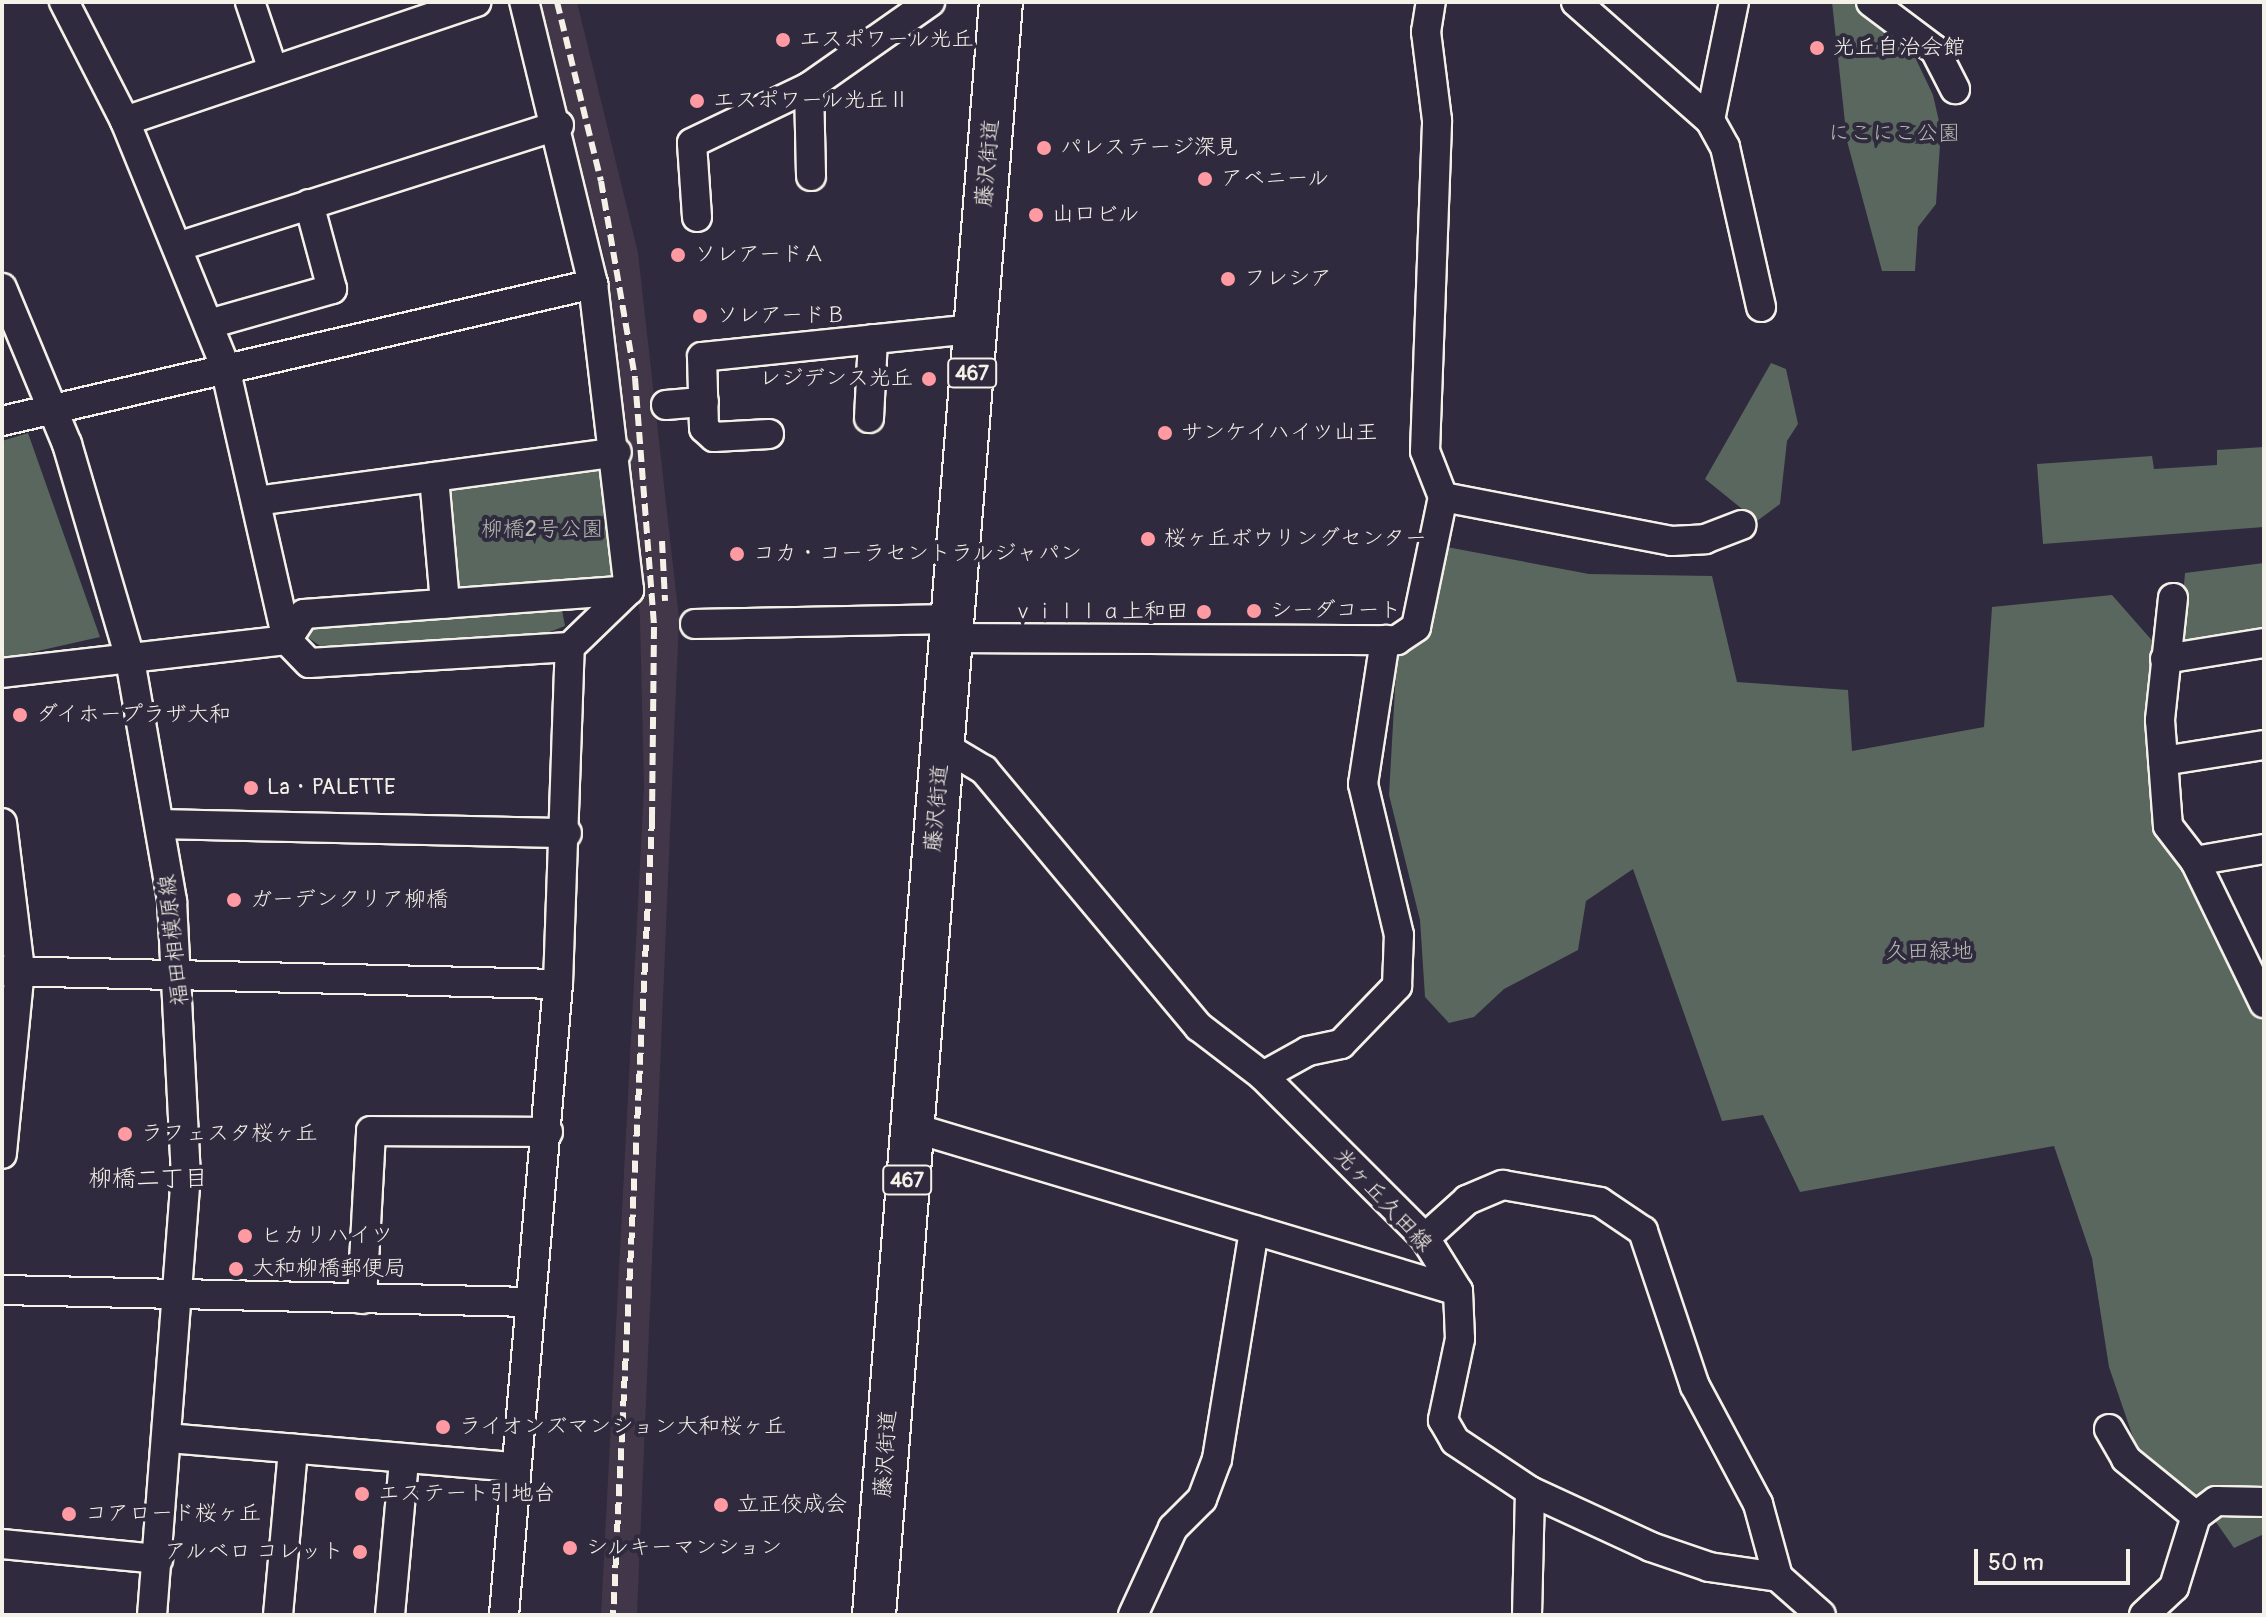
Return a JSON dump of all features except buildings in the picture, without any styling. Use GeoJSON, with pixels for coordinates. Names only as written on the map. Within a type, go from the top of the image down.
{"type":"FeatureCollection","features":[{"type":"Feature","properties":{"kind":"highway","name":"藤沢街道"},"geometry":{"type":"LineString","coordinates":[[874,1615],[1001,2]]}},
{"type":"Feature","properties":{"kind":"street"},"geometry":{"type":"LineString","coordinates":[[64,2],[125,121],[225,366],[287,640],[309,663],[570,647],[629,590]]}},
{"type":"Feature","properties":{"kind":"street"},"geometry":{"type":"LineString","coordinates":[[250,2],[273,70]]}},
{"type":"Feature","properties":{"kind":"street"},"geometry":{"type":"LineString","coordinates":[[125,121],[476,2]]}},
{"type":"Feature","properties":{"kind":"street"},"geometry":{"type":"LineString","coordinates":[[524,2],[559,125],[593,284],[617,452],[629,590]]}},
{"type":"Feature","properties":{"kind":"street"},"geometry":{"type":"LineString","coordinates":[[697,217],[692,143],[809,87],[930,2]]}},
{"type":"Feature","properties":{"kind":"street"},"geometry":{"type":"LineString","coordinates":[[695,624],[1385,640],[1416,627],[1443,497],[1425,451],[1437,120],[1426,32],[1431,2]]}},
{"type":"Feature","properties":{"kind":"street"},"geometry":{"type":"LineString","coordinates":[[1576,2],[1710,120],[1725,147],[1761,307]]}},
{"type":"Feature","properties":{"kind":"street"},"geometry":{"type":"LineString","coordinates":[[1710,120],[1734,2]]}},
{"type":"Feature","properties":{"kind":"street"},"geometry":{"type":"LineString","coordinates":[[1871,2],[1935,50],[1955,89]]}},
{"type":"Feature","properties":{"kind":"street"},"geometry":{"type":"LineString","coordinates":[[809,87],[811,176]]}},
{"type":"Feature","properties":{"kind":"street"},"geometry":{"type":"LineString","coordinates":[[177,247],[559,125]]}},
{"type":"Feature","properties":{"kind":"street"},"geometry":{"type":"LineString","coordinates":[[209,324],[332,289],[309,204]]}},
{"type":"Feature","properties":{"kind":"street"},"geometry":{"type":"LineString","coordinates":[[2,421],[225,366],[593,284]]}},
{"type":"Feature","properties":{"kind":"street","name":"福田相模原線"},"geometry":{"type":"LineString","coordinates":[[2,288],[53,408],[129,654],[161,824],[179,971],[186,1174],[181,1295],[152,1615]]}},
{"type":"Feature","properties":{"kind":"street"},"geometry":{"type":"LineString","coordinates":[[769,434],[714,437],[704,428],[702,357],[975,329]]}},
{"type":"Feature","properties":{"kind":"street"},"geometry":{"type":"LineString","coordinates":[[869,418],[873,339]]}},
{"type":"Feature","properties":{"kind":"street"},"geometry":{"type":"LineString","coordinates":[[666,405],[704,402]]}},
{"type":"Feature","properties":{"kind":"street"},"geometry":{"type":"LineString","coordinates":[[256,501],[617,452]]}},
{"type":"Feature","properties":{"kind":"street"},"geometry":{"type":"LineString","coordinates":[[434,477],[445,604]]}},
{"type":"Feature","properties":{"kind":"street"},"geometry":{"type":"LineString","coordinates":[[1443,497],[1672,541],[1705,539],[1741,525]]}},
{"type":"Feature","properties":{"kind":"street"},"geometry":{"type":"LineString","coordinates":[[287,640],[304,614],[629,590]]}},
{"type":"Feature","properties":{"kind":"street"},"geometry":{"type":"LineString","coordinates":[[2173,598],[2165,659],[2163,761],[2168,826],[2195,861],[2256,958],[2264,1003]]}},
{"type":"Feature","properties":{"kind":"street"},"geometry":{"type":"LineString","coordinates":[[2,673],[129,654],[287,640]]}},
{"type":"Feature","properties":{"kind":"street"},"geometry":{"type":"LineString","coordinates":[[1263,1076],[1308,1051],[1341,1044],[1397,986],[1399,935],[1363,784],[1385,640]]}},
{"type":"Feature","properties":{"kind":"street"},"geometry":{"type":"LineString","coordinates":[[2165,659],[2264,643]]}},
{"type":"Feature","properties":{"kind":"street"},"geometry":{"type":"LineString","coordinates":[[504,1615],[548,1132],[567,833],[570,647]]}},
{"type":"Feature","properties":{"kind":"street","name":"光ヶ丘久田線"},"geometry":{"type":"LineString","coordinates":[[942,745],[984,770],[1199,1027],[1263,1076],[1425,1238],[1458,1291],[1460,1339],[1443,1420],[1455,1441],[1530,1491],[1651,1547],[1709,1567],[1778,1577]]}},
{"type":"Feature","properties":{"kind":"street"},"geometry":{"type":"LineString","coordinates":[[2163,761],[2264,745]]}},
{"type":"Feature","properties":{"kind":"street"},"geometry":{"type":"LineString","coordinates":[[2,823],[11,970],[2,1154]]}},
{"type":"Feature","properties":{"kind":"street"},"geometry":{"type":"LineString","coordinates":[[161,824],[567,833]]}},
{"type":"Feature","properties":{"kind":"street"},"geometry":{"type":"LineString","coordinates":[[2195,861],[2264,849]]}},
{"type":"Feature","properties":{"kind":"street"},"geometry":{"type":"LineString","coordinates":[[11,970],[179,971],[558,984]]}},
{"type":"Feature","properties":{"kind":"street"},"geometry":{"type":"LineString","coordinates":[[911,1127],[1458,1291]]}},
{"type":"Feature","properties":{"kind":"street"},"geometry":{"type":"LineString","coordinates":[[362,1299],[371,1131],[548,1132]]}},
{"type":"Feature","properties":{"kind":"street"},"geometry":{"type":"LineString","coordinates":[[1425,1238],[1467,1200],[1503,1185],[1600,1202],[1643,1231],[1695,1386],[1758,1504],[1778,1577],[1821,1615]]}},
{"type":"Feature","properties":{"kind":"street"},"geometry":{"type":"LineString","coordinates":[[1133,1615],[1173,1528],[1202,1499],[1217,1459],[1254,1230]]}},
{"type":"Feature","properties":{"kind":"street"},"geometry":{"type":"LineString","coordinates":[[2,1290],[531,1302]]}},
{"type":"Feature","properties":{"kind":"street"},"geometry":{"type":"LineString","coordinates":[[2109,1429],[2126,1459],[2196,1516]]}},
{"type":"Feature","properties":{"kind":"street"},"geometry":{"type":"LineString","coordinates":[[168,1438],[516,1467]]}},
{"type":"Feature","properties":{"kind":"street"},"geometry":{"type":"LineString","coordinates":[[278,1615],[293,1449]]}},
{"type":"Feature","properties":{"kind":"street"},"geometry":{"type":"LineString","coordinates":[[390,1615],[404,1460]]}},
{"type":"Feature","properties":{"kind":"street"},"geometry":{"type":"LineString","coordinates":[[1527,1615],[1530,1491]]}},
{"type":"Feature","properties":{"kind":"street"},"geometry":{"type":"LineString","coordinates":[[2144,1615],[2174,1587],[2196,1516],[2216,1501],[2264,1502]]}},
{"type":"Feature","properties":{"kind":"street"},"geometry":{"type":"LineString","coordinates":[[2,1544],[158,1559]]}},
{"type":"Feature","properties":{"kind":"shaded area"},"geometry":{"type":"Polygon","coordinates":[[[539,2],[577,2],[638,253],[679,619],[637,1615],[601,1615],[644,788],[640,618],[605,260],[539,2]]]}},
{"type":"Feature","properties":{"kind":"green space","name":"にこにこ公園"},"geometry":{"type":"Polygon","coordinates":[[[1832,2],[1858,2],[1881,20],[1914,55],[1933,95],[1941,130],[1936,204],[1918,227],[1915,271],[1882,271],[1847,141],[1832,2]]]}},
{"type":"Feature","properties":{"kind":"green space"},"geometry":{"type":"Polygon","coordinates":[[[1771,363],[1786,369],[1798,424],[1787,441],[1780,504],[1757,521],[1705,479],[1771,363]]]}},
{"type":"Feature","properties":{"kind":"green space"},"geometry":{"type":"Polygon","coordinates":[[[28,433],[100,637],[2,659],[2,441],[28,433]]]}},
{"type":"Feature","properties":{"kind":"green space"},"geometry":{"type":"Polygon","coordinates":[[[2264,447],[2264,527],[2043,544],[2037,464],[2152,456],[2154,469],[2217,465],[2217,450],[2264,447]]]}},
{"type":"Feature","properties":{"kind":"green space","name":"柳橋2号公園"},"geometry":{"type":"Polygon","coordinates":[[[617,452],[629,590],[445,607],[433,468],[617,452]]]}},
{"type":"Feature","properties":{"kind":"green space","name":"久田緑地"},"geometry":{"type":"Polygon","coordinates":[[[1447,547],[1589,574],[1712,576],[1737,682],[1848,690],[1852,751],[1984,727],[1992,607],[2112,595],[2156,645],[2169,808],[2239,948],[2264,1020],[2264,1534],[2234,1548],[2211,1515],[2136,1446],[2109,1367],[2092,1258],[2054,1146],[1800,1192],[1763,1115],[1722,1121],[1633,869],[1586,901],[1578,950],[1504,989],[1474,1017],[1449,1023],[1425,997],[1420,920],[1389,795],[1397,653],[1428,633],[1447,547]]]}},
{"type":"Feature","properties":{"kind":"green space"},"geometry":{"type":"Polygon","coordinates":[[[2264,563],[2264,630],[2179,643],[2185,573],[2264,563]]]}},
{"type":"Feature","properties":{"kind":"green space"},"geometry":{"type":"Polygon","coordinates":[[[551,605],[562,610],[565,626],[542,635],[320,646],[306,636],[316,619],[551,605]]]}},
{"type":"Feature","properties":{"kind":"railway"},"geometry":{"type":"LineString","coordinates":[[557,2],[601,181],[635,378],[654,627],[652,819],[613,1615]]}},
{"type":"Feature","properties":{"kind":"railway"},"geometry":{"type":"LineString","coordinates":[[662,541],[665,601]]}},
{"type":"Feature","properties":{"kind":"place","name":"エスポワール光丘"},"geometry":{"type":"Point","coordinates":[783,40]}},
{"type":"Feature","properties":{"kind":"place","name":"光丘自治会館"},"geometry":{"type":"Point","coordinates":[1817,48]}},
{"type":"Feature","properties":{"kind":"place","name":"エスポワール光丘Ⅱ"},"geometry":{"type":"Point","coordinates":[697,101]}},
{"type":"Feature","properties":{"kind":"place","name":"パレステージ深見"},"geometry":{"type":"Point","coordinates":[1044,148]}},
{"type":"Feature","properties":{"kind":"place","name":"アベニール"},"geometry":{"type":"Point","coordinates":[1205,179]}},
{"type":"Feature","properties":{"kind":"place","name":"山口ビル"},"geometry":{"type":"Point","coordinates":[1036,215]}},
{"type":"Feature","properties":{"kind":"place","name":"ソレアードＡ"},"geometry":{"type":"Point","coordinates":[678,255]}},
{"type":"Feature","properties":{"kind":"place","name":"フレシア"},"geometry":{"type":"Point","coordinates":[1228,279]}},
{"type":"Feature","properties":{"kind":"place","name":"ソレアードＢ"},"geometry":{"type":"Point","coordinates":[700,316]}},
{"type":"Feature","properties":{"kind":"place","name":"レジデンス光丘"},"geometry":{"type":"Point","coordinates":[929,379]}},
{"type":"Feature","properties":{"kind":"place","name":"サンケイハイツ山王"},"geometry":{"type":"Point","coordinates":[1165,433]}},
{"type":"Feature","properties":{"kind":"place","name":"桜ヶ丘ボウリングセンター"},"geometry":{"type":"Point","coordinates":[1148,539]}},
{"type":"Feature","properties":{"kind":"place","name":"コカ・コーラセントラルジャパン"},"geometry":{"type":"Point","coordinates":[737,554]}},
{"type":"Feature","properties":{"kind":"place","name":"シーダコート"},"geometry":{"type":"Point","coordinates":[1254,611]}},
{"type":"Feature","properties":{"kind":"place","name":"ｖｉｌｌａ上和田"},"geometry":{"type":"Point","coordinates":[1204,612]}},
{"type":"Feature","properties":{"kind":"place","name":"ダイホープラザ大和"},"geometry":{"type":"Point","coordinates":[20,715]}},
{"type":"Feature","properties":{"kind":"place","name":"La・PALETTE"},"geometry":{"type":"Point","coordinates":[251,788]}},
{"type":"Feature","properties":{"kind":"place","name":"ガーデンクリア柳橋"},"geometry":{"type":"Point","coordinates":[234,900]}},
{"type":"Feature","properties":{"kind":"place","name":"ラフェスタ桜ヶ丘"},"geometry":{"type":"Point","coordinates":[125,1134]}},
{"type":"Feature","properties":{"kind":"place","name":"ヒカリハイツ"},"geometry":{"type":"Point","coordinates":[245,1236]}},
{"type":"Feature","properties":{"kind":"place","name":"大和柳橋郵便局"},"geometry":{"type":"Point","coordinates":[236,1269]}},
{"type":"Feature","properties":{"kind":"place","name":"ライオンズマンション大和桜ヶ丘"},"geometry":{"type":"Point","coordinates":[443,1427]}},
{"type":"Feature","properties":{"kind":"place","name":"エステート引地台"},"geometry":{"type":"Point","coordinates":[362,1494]}},
{"type":"Feature","properties":{"kind":"place","name":"立正佼成会"},"geometry":{"type":"Point","coordinates":[721,1505]}},
{"type":"Feature","properties":{"kind":"place","name":"コアロード桜ヶ丘"},"geometry":{"type":"Point","coordinates":[69,1514]}},
{"type":"Feature","properties":{"kind":"place","name":"シルキーマンション"},"geometry":{"type":"Point","coordinates":[570,1548]}},
{"type":"Feature","properties":{"kind":"place","name":"アルベロ コレット"},"geometry":{"type":"Point","coordinates":[360,1552]}},
{"type":"Feature","properties":{"kind":"district","name":"柳橋二丁目"},"geometry":{"type":"Point","coordinates":[148,1179]}}]}
